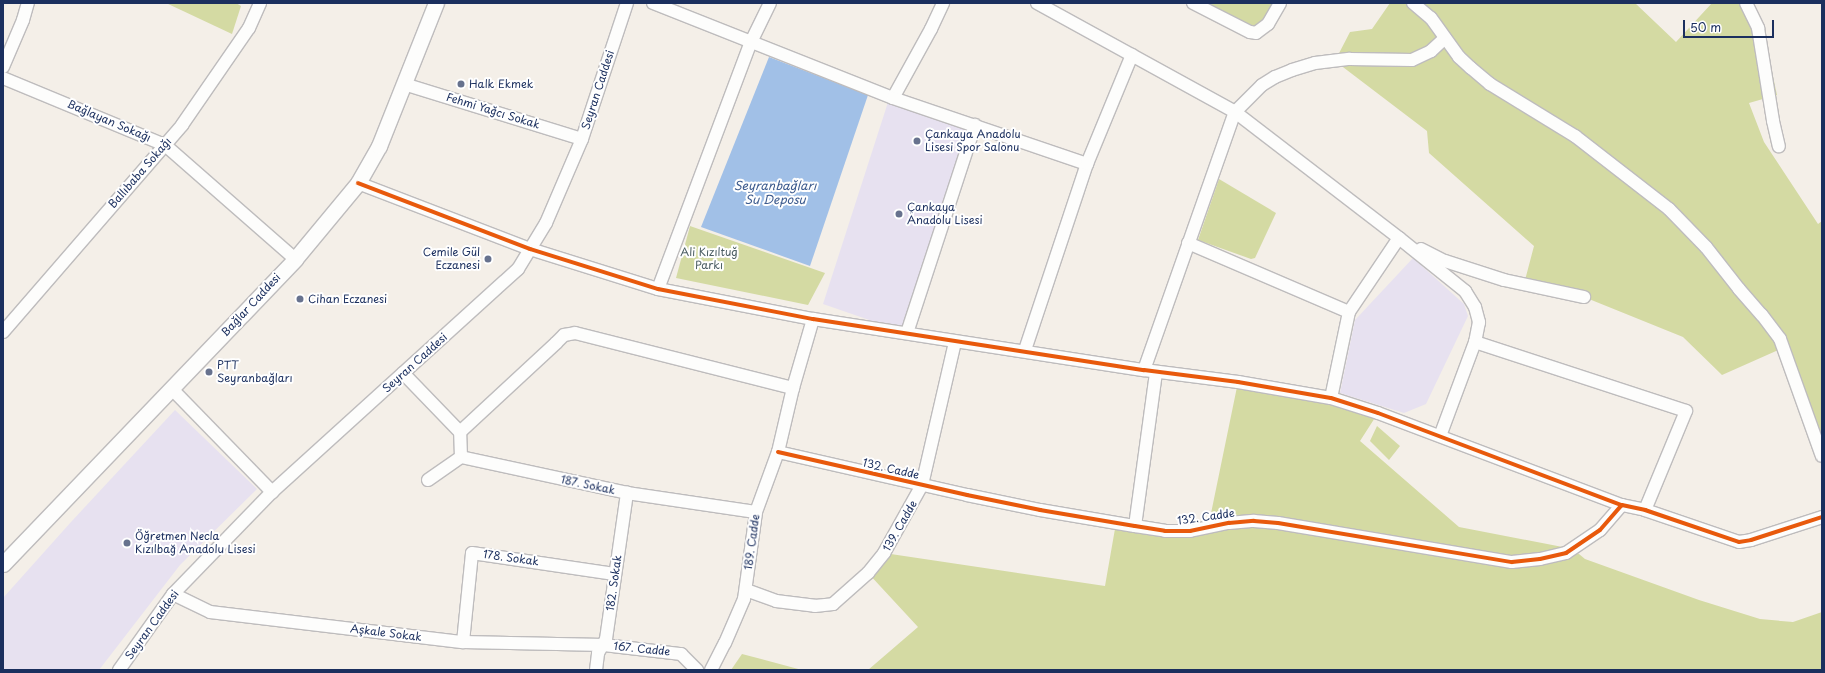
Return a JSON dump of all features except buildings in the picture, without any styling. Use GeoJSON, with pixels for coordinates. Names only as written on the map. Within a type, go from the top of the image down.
{"type":"FeatureCollection","features":[{"type":"Feature","properties":{"kind":"main road","name":"Bağlar Caddesi"},"geometry":{"type":"LineString","coordinates":[[3,564],[295,259],[358,183],[379,146],[436,3]]}},
{"type":"Feature","properties":{"kind":"street"},"geometry":{"type":"LineString","coordinates":[[3,67],[23,20],[28,3]]}},
{"type":"Feature","properties":{"kind":"street","name":"Ballıbaba Sokağı"},"geometry":{"type":"LineString","coordinates":[[3,332],[182,125],[249,28],[260,3]]}},
{"type":"Feature","properties":{"kind":"street","name":"Seyran Caddesi"},"geometry":{"type":"LineString","coordinates":[[119,670],[173,594],[272,492],[518,268],[546,223],[582,139],[627,3]]}},
{"type":"Feature","properties":{"kind":"street"},"geometry":{"type":"LineString","coordinates":[[653,3],[893,98],[1087,164]]}},
{"type":"Feature","properties":{"kind":"street"},"geometry":{"type":"LineString","coordinates":[[658,289],[751,42],[770,3]]}},
{"type":"Feature","properties":{"kind":"street"},"geometry":{"type":"LineString","coordinates":[[893,98],[931,29],[943,3]]}},
{"type":"Feature","properties":{"kind":"street"},"geometry":{"type":"LineString","coordinates":[[1037,3],[1235,112],[1399,238],[1464,291],[1475,307],[1479,322],[1475,342],[1440,436]]}},
{"type":"Feature","properties":{"kind":"street"},"geometry":{"type":"LineString","coordinates":[[1193,3],[1250,32],[1256,33],[1268,24],[1280,3]]}},
{"type":"Feature","properties":{"kind":"street"},"geometry":{"type":"LineString","coordinates":[[1413,3],[1427,7],[1445,38],[1459,57],[1490,84],[1575,136],[1669,210],[1706,247],[1780,339],[1822,456]]}},
{"type":"Feature","properties":{"kind":"street"},"geometry":{"type":"LineString","coordinates":[[1746,3],[1758,28],[1773,121],[1779,146]]}},
{"type":"Feature","properties":{"kind":"street"},"geometry":{"type":"LineString","coordinates":[[1144,370],[1235,112],[1262,85],[1275,77],[1292,70],[1315,63],[1350,59],[1385,58],[1412,60],[1431,51],[1445,38]]}},
{"type":"Feature","properties":{"kind":"street"},"geometry":{"type":"LineString","coordinates":[[1025,350],[1087,164],[1132,55]]}},
{"type":"Feature","properties":{"kind":"street","name":"Bağlayan Sokağı"},"geometry":{"type":"LineString","coordinates":[[3,78],[164,145],[295,259]]}},
{"type":"Feature","properties":{"kind":"street","name":"Fehmi Yağcı Sokak"},"geometry":{"type":"LineString","coordinates":[[404,84],[582,139]]}},
{"type":"Feature","properties":{"kind":"street"},"geometry":{"type":"LineString","coordinates":[[907,333],[975,125]]}},
{"type":"Feature","properties":{"kind":"street"},"geometry":{"type":"LineString","coordinates":[[358,183],[530,249],[658,289],[813,319],[956,342],[1025,350],[1156,372],[1238,382],[1331,398],[1378,413],[1622,505],[1645,510],[1739,542],[1751,540],[1822,517]]}},
{"type":"Feature","properties":{"kind":"street"},"geometry":{"type":"LineString","coordinates":[[1399,238],[1452,263],[1504,280],[1584,297]]}},
{"type":"Feature","properties":{"kind":"street"},"geometry":{"type":"LineString","coordinates":[[1331,398],[1349,312],[1399,238]]}},
{"type":"Feature","properties":{"kind":"street"},"geometry":{"type":"LineString","coordinates":[[1188,243],[1349,312]]}},
{"type":"Feature","properties":{"kind":"street","name":"189. Cadde"},"geometry":{"type":"LineString","coordinates":[[711,670],[725,643],[746,590],[756,512],[778,452],[793,388],[813,319]]}},
{"type":"Feature","properties":{"kind":"street"},"geometry":{"type":"LineString","coordinates":[[460,432],[564,336],[575,333],[793,388]]}},
{"type":"Feature","properties":{"kind":"street","name":"139. Cadde"},"geometry":{"type":"LineString","coordinates":[[746,590],[776,601],[815,606],[833,604],[868,573],[884,553],[922,486],[956,342]]}},
{"type":"Feature","properties":{"kind":"street"},"geometry":{"type":"LineString","coordinates":[[1475,342],[1686,411],[1645,510]]}},
{"type":"Feature","properties":{"kind":"street"},"geometry":{"type":"LineString","coordinates":[[1135,526],[1156,372]]}},
{"type":"Feature","properties":{"kind":"street"},"geometry":{"type":"LineString","coordinates":[[403,374],[460,432],[461,457],[428,480]]}},
{"type":"Feature","properties":{"kind":"street"},"geometry":{"type":"LineString","coordinates":[[172,389],[272,492]]}},
{"type":"Feature","properties":{"kind":"street","name":"132. Cadde"},"geometry":{"type":"LineString","coordinates":[[778,452],[922,486],[1040,510],[1165,531],[1190,531],[1229,523],[1254,521],[1278,523],[1512,562],[1540,559],[1566,553],[1600,530],[1622,505]]}},
{"type":"Feature","properties":{"kind":"street","name":"187. Sokak"},"geometry":{"type":"LineString","coordinates":[[461,457],[628,493],[756,512]]}},
{"type":"Feature","properties":{"kind":"street","name":"182. Sokak"},"geometry":{"type":"LineString","coordinates":[[596,670],[598,653],[604,645],[628,493]]}},
{"type":"Feature","properties":{"kind":"street","name":"178. Sokak"},"geometry":{"type":"LineString","coordinates":[[463,642],[472,553],[614,574]]}},
{"type":"Feature","properties":{"kind":"street","name":"Aşkale Sokak"},"geometry":{"type":"LineString","coordinates":[[173,594],[210,612],[463,642],[604,645]]}},
{"type":"Feature","properties":{"kind":"street","name":"167. Cadde"},"geometry":{"type":"LineString","coordinates":[[604,645],[681,654],[697,670]]}},
{"type":"Feature","properties":{"kind":"shaded area","name":"Çankaya Anadolu Lisesi"},"geometry":{"type":"Polygon","coordinates":[[[890,96],[975,125],[907,333],[823,304],[890,96]]]}},
{"type":"Feature","properties":{"kind":"shaded area"},"geometry":{"type":"Polygon","coordinates":[[[1413,258],[1464,304],[1468,316],[1426,404],[1404,413],[1340,393],[1355,320],[1413,258]]]}},
{"type":"Feature","properties":{"kind":"shaded area","name":"Öğretmen Necla Kızılbağ Anadolu Lisesi"},"geometry":{"type":"Polygon","coordinates":[[[175,410],[257,489],[180,565],[99,670],[3,670],[3,598],[175,410]]]}},
{"type":"Feature","properties":{"kind":"green space"},"geometry":{"type":"Polygon","coordinates":[[[166,3],[236,3],[241,6],[232,34],[166,3]]]}},
{"type":"Feature","properties":{"kind":"green space"},"geometry":{"type":"Polygon","coordinates":[[[1193,3],[1280,3],[1261,31],[1193,3]]]}},
{"type":"Feature","properties":{"kind":"green space"},"geometry":{"type":"Polygon","coordinates":[[[1390,3],[1635,3],[1676,42],[1712,3],[1740,3],[1761,21],[1777,95],[1749,103],[1764,142],[1818,224],[1822,221],[1822,456],[1783,348],[1722,375],[1683,337],[1584,297],[1524,284],[1534,246],[1429,153],[1427,131],[1335,61],[1350,32],[1372,29],[1390,3]]]}},
{"type":"Feature","properties":{"kind":"green space"},"geometry":{"type":"Polygon","coordinates":[[[1219,179],[1276,213],[1255,258],[1251,259],[1198,240],[1219,179]]]}},
{"type":"Feature","properties":{"kind":"green space","name":"Ali Kızıltuğ Parkı"},"geometry":{"type":"Polygon","coordinates":[[[690,226],[825,273],[808,305],[676,278],[690,226]]]}},
{"type":"Feature","properties":{"kind":"green space"},"geometry":{"type":"Polygon","coordinates":[[[1238,382],[1378,413],[1360,441],[1459,527],[1573,549],[1585,559],[1699,600],[1760,619],[1793,622],[1822,612],[1822,670],[868,670],[918,627],[868,573],[884,553],[1105,586],[1116,523],[1208,528],[1238,382]]]}},
{"type":"Feature","properties":{"kind":"green space"},"geometry":{"type":"Polygon","coordinates":[[[1377,426],[1400,446],[1389,460],[1370,441],[1377,426]]]}},
{"type":"Feature","properties":{"kind":"green space"},"geometry":{"type":"Polygon","coordinates":[[[742,654],[802,670],[731,670],[742,654]]]}},
{"type":"Feature","properties":{"kind":"water","name":"Seyranbağları Su Deposu"},"geometry":{"type":"Polygon","coordinates":[[[769,57],[868,95],[810,266],[701,227],[769,57]]]}},
{"type":"Feature","properties":{"kind":"cycle path"},"geometry":{"type":"LineString","coordinates":[[358,183],[530,249],[658,289],[813,319],[1144,370],[1238,382],[1331,398],[1378,413],[1622,505],[1645,510],[1739,542],[1751,540],[1822,517]]}},
{"type":"Feature","properties":{"kind":"cycle path"},"geometry":{"type":"LineString","coordinates":[[778,452],[1040,510],[1165,531],[1190,531],[1229,523],[1254,521],[1278,523],[1512,562],[1540,559],[1566,553],[1600,530],[1622,505]]}},
{"type":"Feature","properties":{"kind":"place","name":"Halk Ekmek"},"geometry":{"type":"Point","coordinates":[461,84]}},
{"type":"Feature","properties":{"kind":"place","name":"Çankaya Anadolu Lisesi Spor Salonu"},"geometry":{"type":"Point","coordinates":[917,141]}},
{"type":"Feature","properties":{"kind":"place","name":"Çankaya Anadolu Lisesi"},"geometry":{"type":"Point","coordinates":[899,214]}},
{"type":"Feature","properties":{"kind":"place","name":"Cemile Gül Eczanesi"},"geometry":{"type":"Point","coordinates":[488,259]}},
{"type":"Feature","properties":{"kind":"place","name":"Cihan Eczanesi"},"geometry":{"type":"Point","coordinates":[300,299]}},
{"type":"Feature","properties":{"kind":"place","name":"PTT Seyranbağları"},"geometry":{"type":"Point","coordinates":[209,372]}},
{"type":"Feature","properties":{"kind":"place","name":"Öğretmen Necla Kızılbağ Anadolu Lisesi"},"geometry":{"type":"Point","coordinates":[127,543]}}]}
